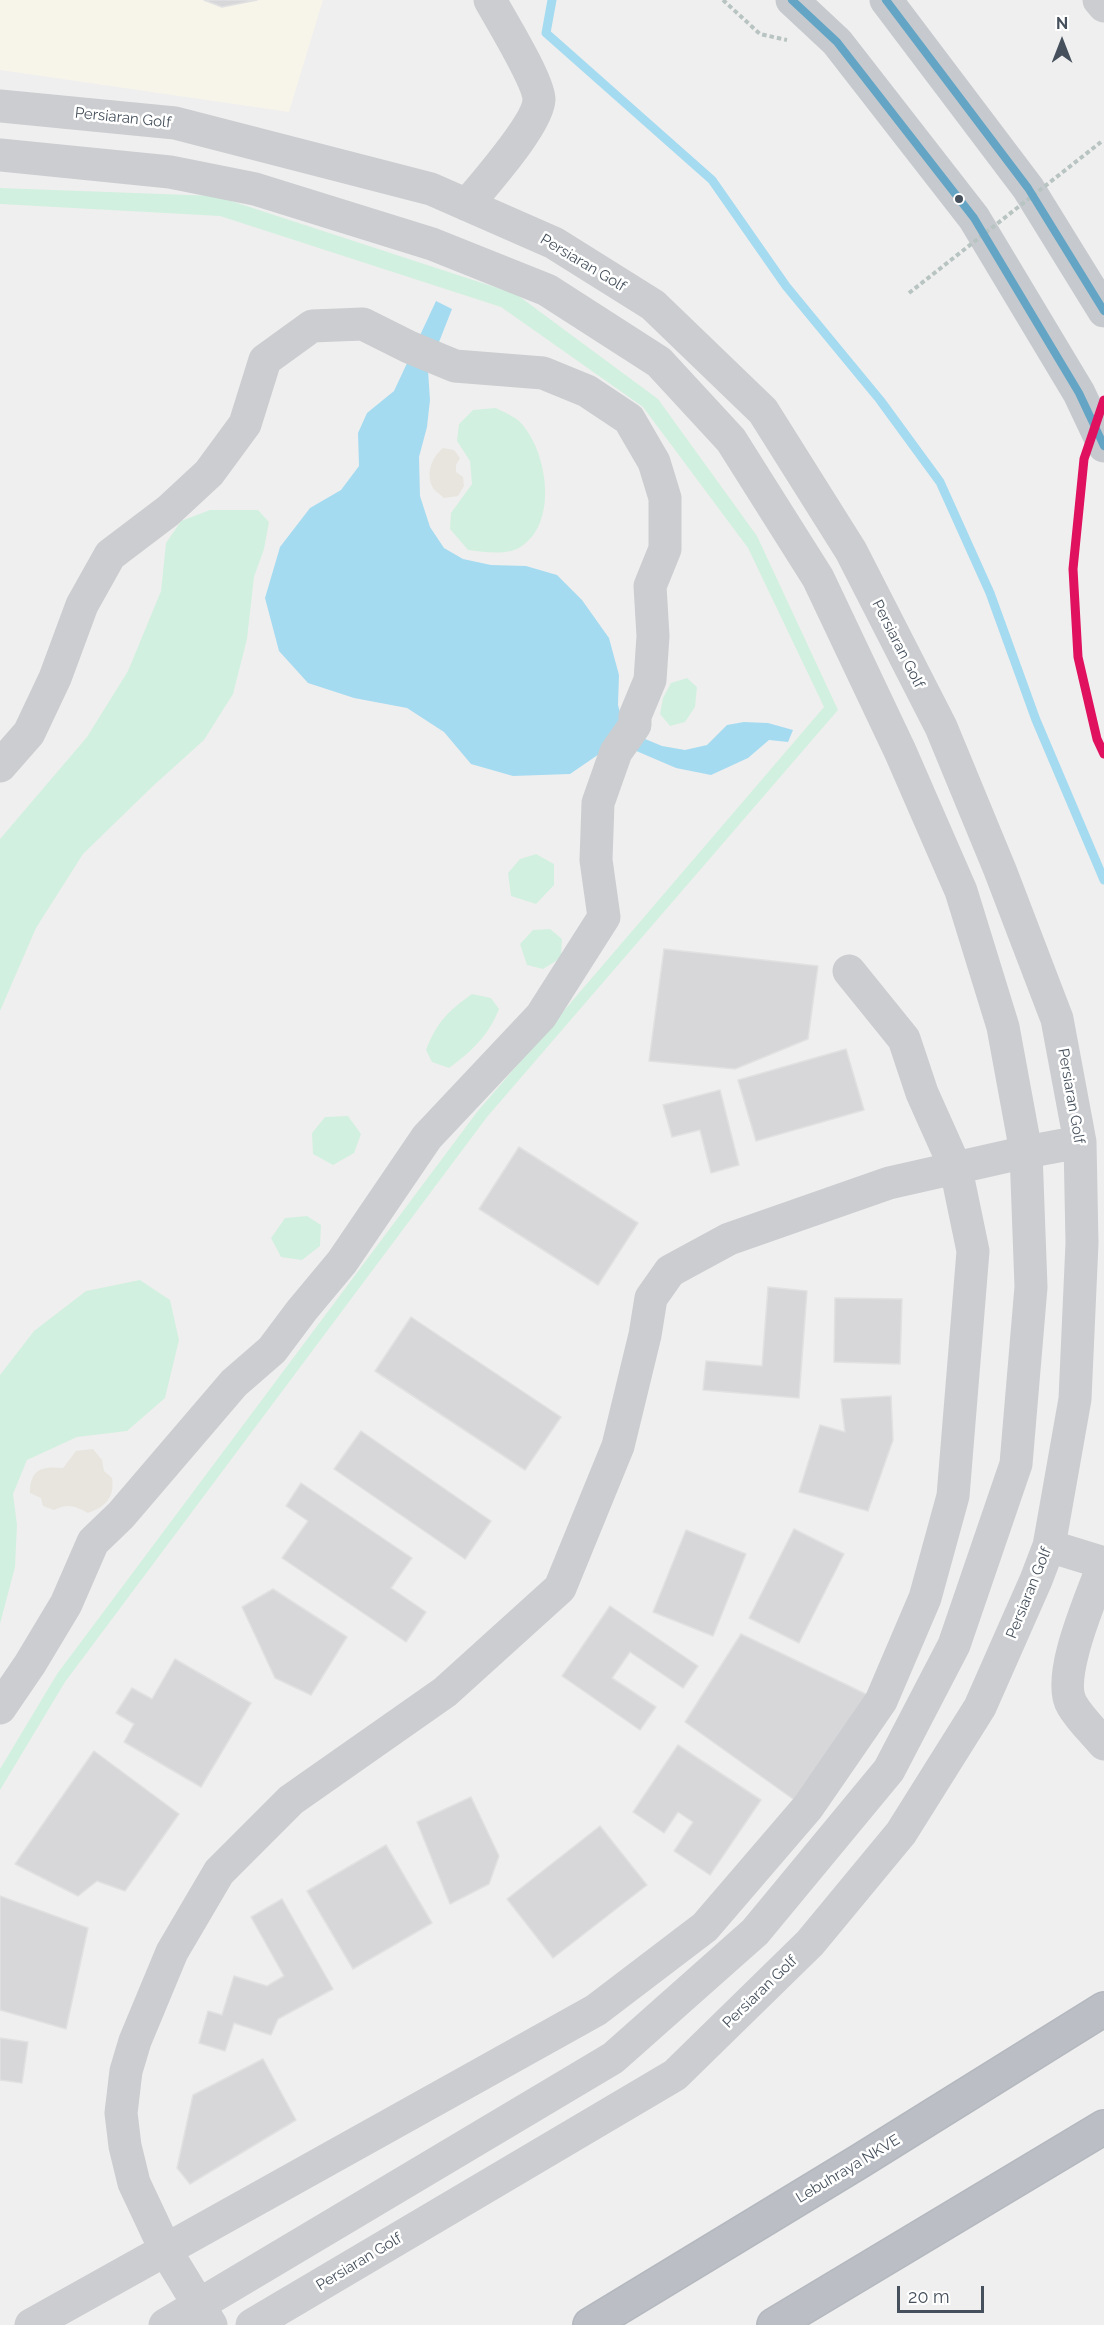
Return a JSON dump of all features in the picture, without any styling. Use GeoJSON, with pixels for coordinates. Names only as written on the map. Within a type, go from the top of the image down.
{"type":"FeatureCollection","features":[{"type":"Feature","properties":{"kind":"highway","name":"Lebuhraya NKVE"},"geometry":{"type":"LineString","coordinates":[[590,2325],[860,2162],[1104,2009]]}},
{"type":"Feature","properties":{"kind":"highway"},"geometry":{"type":"LineString","coordinates":[[774,2325],[1104,2127]]}},
{"type":"Feature","properties":{"kind":"main road"},"geometry":{"type":"LineString","coordinates":[[792,0],[837,42],[974,218],[1079,393],[1104,447]]}},
{"type":"Feature","properties":{"kind":"main road"},"geometry":{"type":"LineString","coordinates":[[886,0],[1028,188],[1104,311]]}},
{"type":"Feature","properties":{"kind":"street"},"geometry":{"type":"LineString","coordinates":[[467,205],[529,127],[539,100],[533,81],[490,0]]}},
{"type":"Feature","properties":{"kind":"street"},"geometry":{"type":"LineString","coordinates":[[1099,0],[1104,6]]}},
{"type":"Feature","properties":{"kind":"street","name":"Persiaran Golf"},"geometry":{"type":"LineString","coordinates":[[0,106],[175,123],[431,189],[554,243],[653,305],[763,411],[851,551],[941,727],[1058,1019],[1080,1142],[1082,1243],[1076,1399],[1049,1546],[980,1707],[901,1833],[810,1943],[675,2075],[252,2325]]}},
{"type":"Feature","properties":{"kind":"street"},"geometry":{"type":"LineString","coordinates":[[0,155],[171,172],[255,189],[432,244],[547,290],[658,362],[730,440],[818,578],[900,751],[961,891],[1003,1027],[1026,1152],[1031,1287],[1016,1464],[954,1645],[889,1770],[755,1932],[613,2058],[204,2315],[165,2325]]}},
{"type":"Feature","properties":{"kind":"street"},"geometry":{"type":"LineString","coordinates":[[384,229],[405,182]]}},
{"type":"Feature","properties":{"kind":"street"},"geometry":{"type":"LineString","coordinates":[[0,766],[29,733],[55,678],[82,605],[110,555],[168,511],[209,473],[245,424],[265,360],[312,326],[363,324],[409,347],[455,366],[543,374],[587,391],[629,419],[654,462],[665,498],[665,549],[650,586],[653,636],[650,680],[635,716],[635,725],[616,752],[598,803],[596,860],[604,916],[541,1016],[427,1137],[342,1262],[272,1350],[234,1383],[121,1515],[93,1542],[66,1604],[0,1708]]}},
{"type":"Feature","properties":{"kind":"street"},"geometry":{"type":"LineString","coordinates":[[31,2325],[166,2252],[596,2010],[705,1927],[808,1807],[881,1701],[925,1598],[953,1496],[973,1251],[956,1169],[922,1093],[904,1039],[849,971]]}},
{"type":"Feature","properties":{"kind":"street"},"geometry":{"type":"LineString","coordinates":[[204,2315],[166,2252],[135,2183],[125,2146],[121,2113],[126,2072],[135,2041],[172,1952],[219,1872],[291,1800],[445,1692],[560,1588],[618,1446],[645,1335],[651,1298],[670,1271],[729,1239],[889,1183],[1080,1142]]}},
{"type":"Feature","properties":{"kind":"street"},"geometry":{"type":"LineString","coordinates":[[1049,1546],[1104,1563],[1068,1666],[1066,1688],[1071,1704],[1104,1744]]}},
{"type":"Feature","properties":{"kind":"path"},"geometry":{"type":"LineString","coordinates":[[909,293],[1101,142]]}},
{"type":"Feature","properties":{"kind":"shaded area"},"geometry":{"type":"Polygon","coordinates":[[[0,0],[323,0],[289,112],[0,70],[0,0]]]}},
{"type":"Feature","properties":{"kind":"green space"},"geometry":{"type":"Polygon","coordinates":[[[0,188],[216,196],[516,294],[658,399],[757,536],[838,710],[487,1117],[65,1682],[0,1790],[0,1769],[57,1674],[477,1112],[824,707],[748,548],[643,407],[501,307],[220,216],[0,204],[0,188]]]}},
{"type":"Feature","properties":{"kind":"green space"},"geometry":{"type":"Polygon","coordinates":[[[496,408],[518,420],[529,434],[542,467],[545,503],[534,535],[522,546],[503,552],[468,550],[450,529],[451,513],[472,484],[470,461],[457,441],[459,424],[473,410],[496,408]]]}},
{"type":"Feature","properties":{"kind":"green space"},"geometry":{"type":"Polygon","coordinates":[[[210,510],[258,510],[269,522],[264,549],[254,577],[247,639],[233,694],[204,740],[83,854],[36,928],[0,1011],[0,839],[87,737],[128,671],[161,591],[166,543],[181,521],[210,510]]]}},
{"type":"Feature","properties":{"kind":"green space"},"geometry":{"type":"Polygon","coordinates":[[[687,678],[697,687],[695,707],[685,722],[670,726],[660,714],[663,698],[671,683],[687,678]]]}},
{"type":"Feature","properties":{"kind":"green space"},"geometry":{"type":"Polygon","coordinates":[[[536,854],[554,864],[554,885],[536,904],[511,896],[508,873],[520,859],[536,854]]]}},
{"type":"Feature","properties":{"kind":"green space"},"geometry":{"type":"Polygon","coordinates":[[[550,929],[562,939],[561,958],[543,969],[527,965],[520,944],[533,930],[550,929]]]}},
{"type":"Feature","properties":{"kind":"green space"},"geometry":{"type":"Polygon","coordinates":[[[472,994],[491,998],[499,1009],[490,1027],[465,1056],[449,1068],[432,1062],[426,1050],[434,1032],[456,1006],[472,994]]]}},
{"type":"Feature","properties":{"kind":"green space"},"geometry":{"type":"Polygon","coordinates":[[[348,1116],[361,1134],[354,1153],[333,1165],[313,1154],[312,1133],[325,1117],[348,1116]]]}},
{"type":"Feature","properties":{"kind":"green space"},"geometry":{"type":"Polygon","coordinates":[[[307,1216],[321,1225],[320,1246],[302,1260],[281,1257],[271,1238],[285,1218],[307,1216]]]}},
{"type":"Feature","properties":{"kind":"green space"},"geometry":{"type":"Polygon","coordinates":[[[140,1280],[170,1300],[179,1340],[165,1398],[127,1431],[77,1437],[27,1460],[13,1494],[17,1525],[15,1567],[0,1624],[0,1375],[34,1331],[86,1291],[140,1280]]]}},
{"type":"Feature","properties":{"kind":"sand"},"geometry":{"type":"Polygon","coordinates":[[[443,448],[454,450],[460,458],[456,465],[456,472],[463,477],[464,486],[458,496],[444,498],[434,489],[431,482],[431,466],[443,448]]]}},
{"type":"Feature","properties":{"kind":"sand"},"geometry":{"type":"Polygon","coordinates":[[[93,1449],[102,1460],[104,1471],[112,1478],[112,1491],[104,1505],[88,1513],[71,1506],[54,1510],[43,1506],[41,1498],[30,1493],[32,1479],[39,1471],[63,1468],[76,1451],[93,1449]]]}},
{"type":"Feature","properties":{"kind":"water"},"geometry":{"type":"Polygon","coordinates":[[[436,301],[452,309],[428,370],[430,400],[427,427],[419,457],[420,496],[430,527],[444,548],[463,559],[491,565],[526,566],[557,575],[582,600],[609,638],[619,675],[618,705],[623,724],[638,736],[662,746],[685,750],[707,745],[727,725],[744,722],[768,723],[793,730],[788,742],[769,740],[748,758],[711,775],[676,768],[634,750],[605,750],[570,774],[513,776],[471,764],[444,732],[407,708],[354,698],[308,683],[279,651],[265,598],[280,547],[310,508],[341,490],[359,466],[358,433],[367,413],[394,391],[436,301]]]}},
{"type":"Feature","properties":{"kind":"building"},"geometry":{"type":"Polygon","coordinates":[[[204,0],[257,0],[222,7],[204,0]]]}},
{"type":"Feature","properties":{"kind":"building"},"geometry":{"type":"Polygon","coordinates":[[[664,949],[818,966],[808,1039],[735,1069],[649,1061],[664,949]]]}},
{"type":"Feature","properties":{"kind":"building"},"geometry":{"type":"Polygon","coordinates":[[[846,1049],[864,1110],[756,1141],[738,1080],[846,1049]]]}},
{"type":"Feature","properties":{"kind":"building"},"geometry":{"type":"Polygon","coordinates":[[[720,1090],[739,1165],[711,1173],[700,1130],[672,1137],[663,1105],[720,1090]]]}},
{"type":"Feature","properties":{"kind":"building"},"geometry":{"type":"Polygon","coordinates":[[[519,1147],[638,1223],[598,1285],[479,1209],[519,1147]]]}},
{"type":"Feature","properties":{"kind":"building"},"geometry":{"type":"Polygon","coordinates":[[[768,1287],[807,1291],[799,1398],[703,1390],[706,1361],[762,1366],[768,1287]]]}},
{"type":"Feature","properties":{"kind":"building"},"geometry":{"type":"Polygon","coordinates":[[[835,1298],[902,1299],[900,1364],[834,1362],[835,1298]]]}},
{"type":"Feature","properties":{"kind":"building"},"geometry":{"type":"Polygon","coordinates":[[[411,1317],[561,1417],[525,1470],[375,1371],[411,1317]]]}},
{"type":"Feature","properties":{"kind":"building"},"geometry":{"type":"Polygon","coordinates":[[[891,1396],[893,1440],[868,1511],[799,1492],[820,1425],[845,1432],[841,1399],[891,1396]]]}},
{"type":"Feature","properties":{"kind":"building"},"geometry":{"type":"Polygon","coordinates":[[[361,1431],[491,1521],[465,1559],[334,1469],[361,1431]]]}},
{"type":"Feature","properties":{"kind":"building"},"geometry":{"type":"Polygon","coordinates":[[[301,1483],[412,1558],[391,1588],[426,1612],[406,1642],[282,1558],[308,1521],[286,1506],[301,1483]]]}},
{"type":"Feature","properties":{"kind":"building"},"geometry":{"type":"Polygon","coordinates":[[[794,1529],[844,1554],[799,1643],[749,1618],[794,1529]]]}},
{"type":"Feature","properties":{"kind":"building"},"geometry":{"type":"Polygon","coordinates":[[[686,1530],[746,1554],[713,1636],[653,1612],[686,1530]]]}},
{"type":"Feature","properties":{"kind":"building"},"geometry":{"type":"Polygon","coordinates":[[[273,1589],[347,1637],[311,1695],[275,1678],[242,1607],[273,1589]]]}},
{"type":"Feature","properties":{"kind":"building"},"geometry":{"type":"Polygon","coordinates":[[[610,1606],[698,1666],[683,1688],[630,1652],[612,1678],[656,1707],[640,1730],[562,1676],[610,1606]]]}},
{"type":"Feature","properties":{"kind":"building"},"geometry":{"type":"Polygon","coordinates":[[[741,1634],[872,1697],[800,1804],[685,1722],[741,1634]]]}},
{"type":"Feature","properties":{"kind":"building"},"geometry":{"type":"Polygon","coordinates":[[[175,1659],[251,1703],[201,1787],[124,1742],[134,1724],[116,1713],[132,1688],[152,1699],[175,1659]]]}},
{"type":"Feature","properties":{"kind":"building"},"geometry":{"type":"Polygon","coordinates":[[[678,1745],[761,1800],[710,1875],[674,1851],[693,1822],[678,1812],[664,1833],[633,1812],[678,1745]]]}},
{"type":"Feature","properties":{"kind":"building"},"geometry":{"type":"Polygon","coordinates":[[[94,1751],[179,1814],[125,1891],[97,1881],[78,1896],[15,1864],[94,1751]]]}},
{"type":"Feature","properties":{"kind":"building"},"geometry":{"type":"Polygon","coordinates":[[[471,1797],[499,1856],[489,1884],[450,1904],[417,1822],[471,1797]]]}},
{"type":"Feature","properties":{"kind":"building"},"geometry":{"type":"Polygon","coordinates":[[[600,1826],[647,1885],[553,1958],[507,1899],[600,1826]]]}},
{"type":"Feature","properties":{"kind":"building"},"geometry":{"type":"Polygon","coordinates":[[[386,1845],[432,1923],[353,1969],[307,1891],[386,1845]]]}},
{"type":"Feature","properties":{"kind":"building"},"geometry":{"type":"Polygon","coordinates":[[[0,1896],[88,1928],[66,2029],[0,2010],[0,1896]]]}},
{"type":"Feature","properties":{"kind":"building"},"geometry":{"type":"Polygon","coordinates":[[[282,1899],[333,1989],[278,2019],[271,2035],[234,2023],[225,2051],[199,2043],[208,2011],[222,2015],[234,1976],[267,1986],[284,1976],[251,1917],[282,1899]]]}},
{"type":"Feature","properties":{"kind":"building"},"geometry":{"type":"Polygon","coordinates":[[[0,2038],[28,2042],[22,2083],[0,2080],[0,2038]]]}},
{"type":"Feature","properties":{"kind":"building"},"geometry":{"type":"Polygon","coordinates":[[[263,2059],[296,2120],[190,2184],[177,2168],[193,2095],[263,2059]]]}},
{"type":"Feature","properties":{"kind":"waterway"},"geometry":{"type":"LineString","coordinates":[[552,0],[546,33],[712,180],[786,286],[880,400],[940,482],[990,593],[1036,720],[1104,880]]}},
{"type":"Feature","properties":{"kind":"transit line"},"geometry":{"type":"LineString","coordinates":[[792,0],[837,42],[974,218],[1079,393],[1104,446]]}},
{"type":"Feature","properties":{"kind":"transit line"},"geometry":{"type":"LineString","coordinates":[[886,0],[1028,188],[1104,311]]}},
{"type":"Feature","properties":{"kind":"transit line"},"geometry":{"type":"LineString","coordinates":[[1104,400],[1084,459],[1073,569],[1078,657],[1097,739],[1104,754]]}}]}
